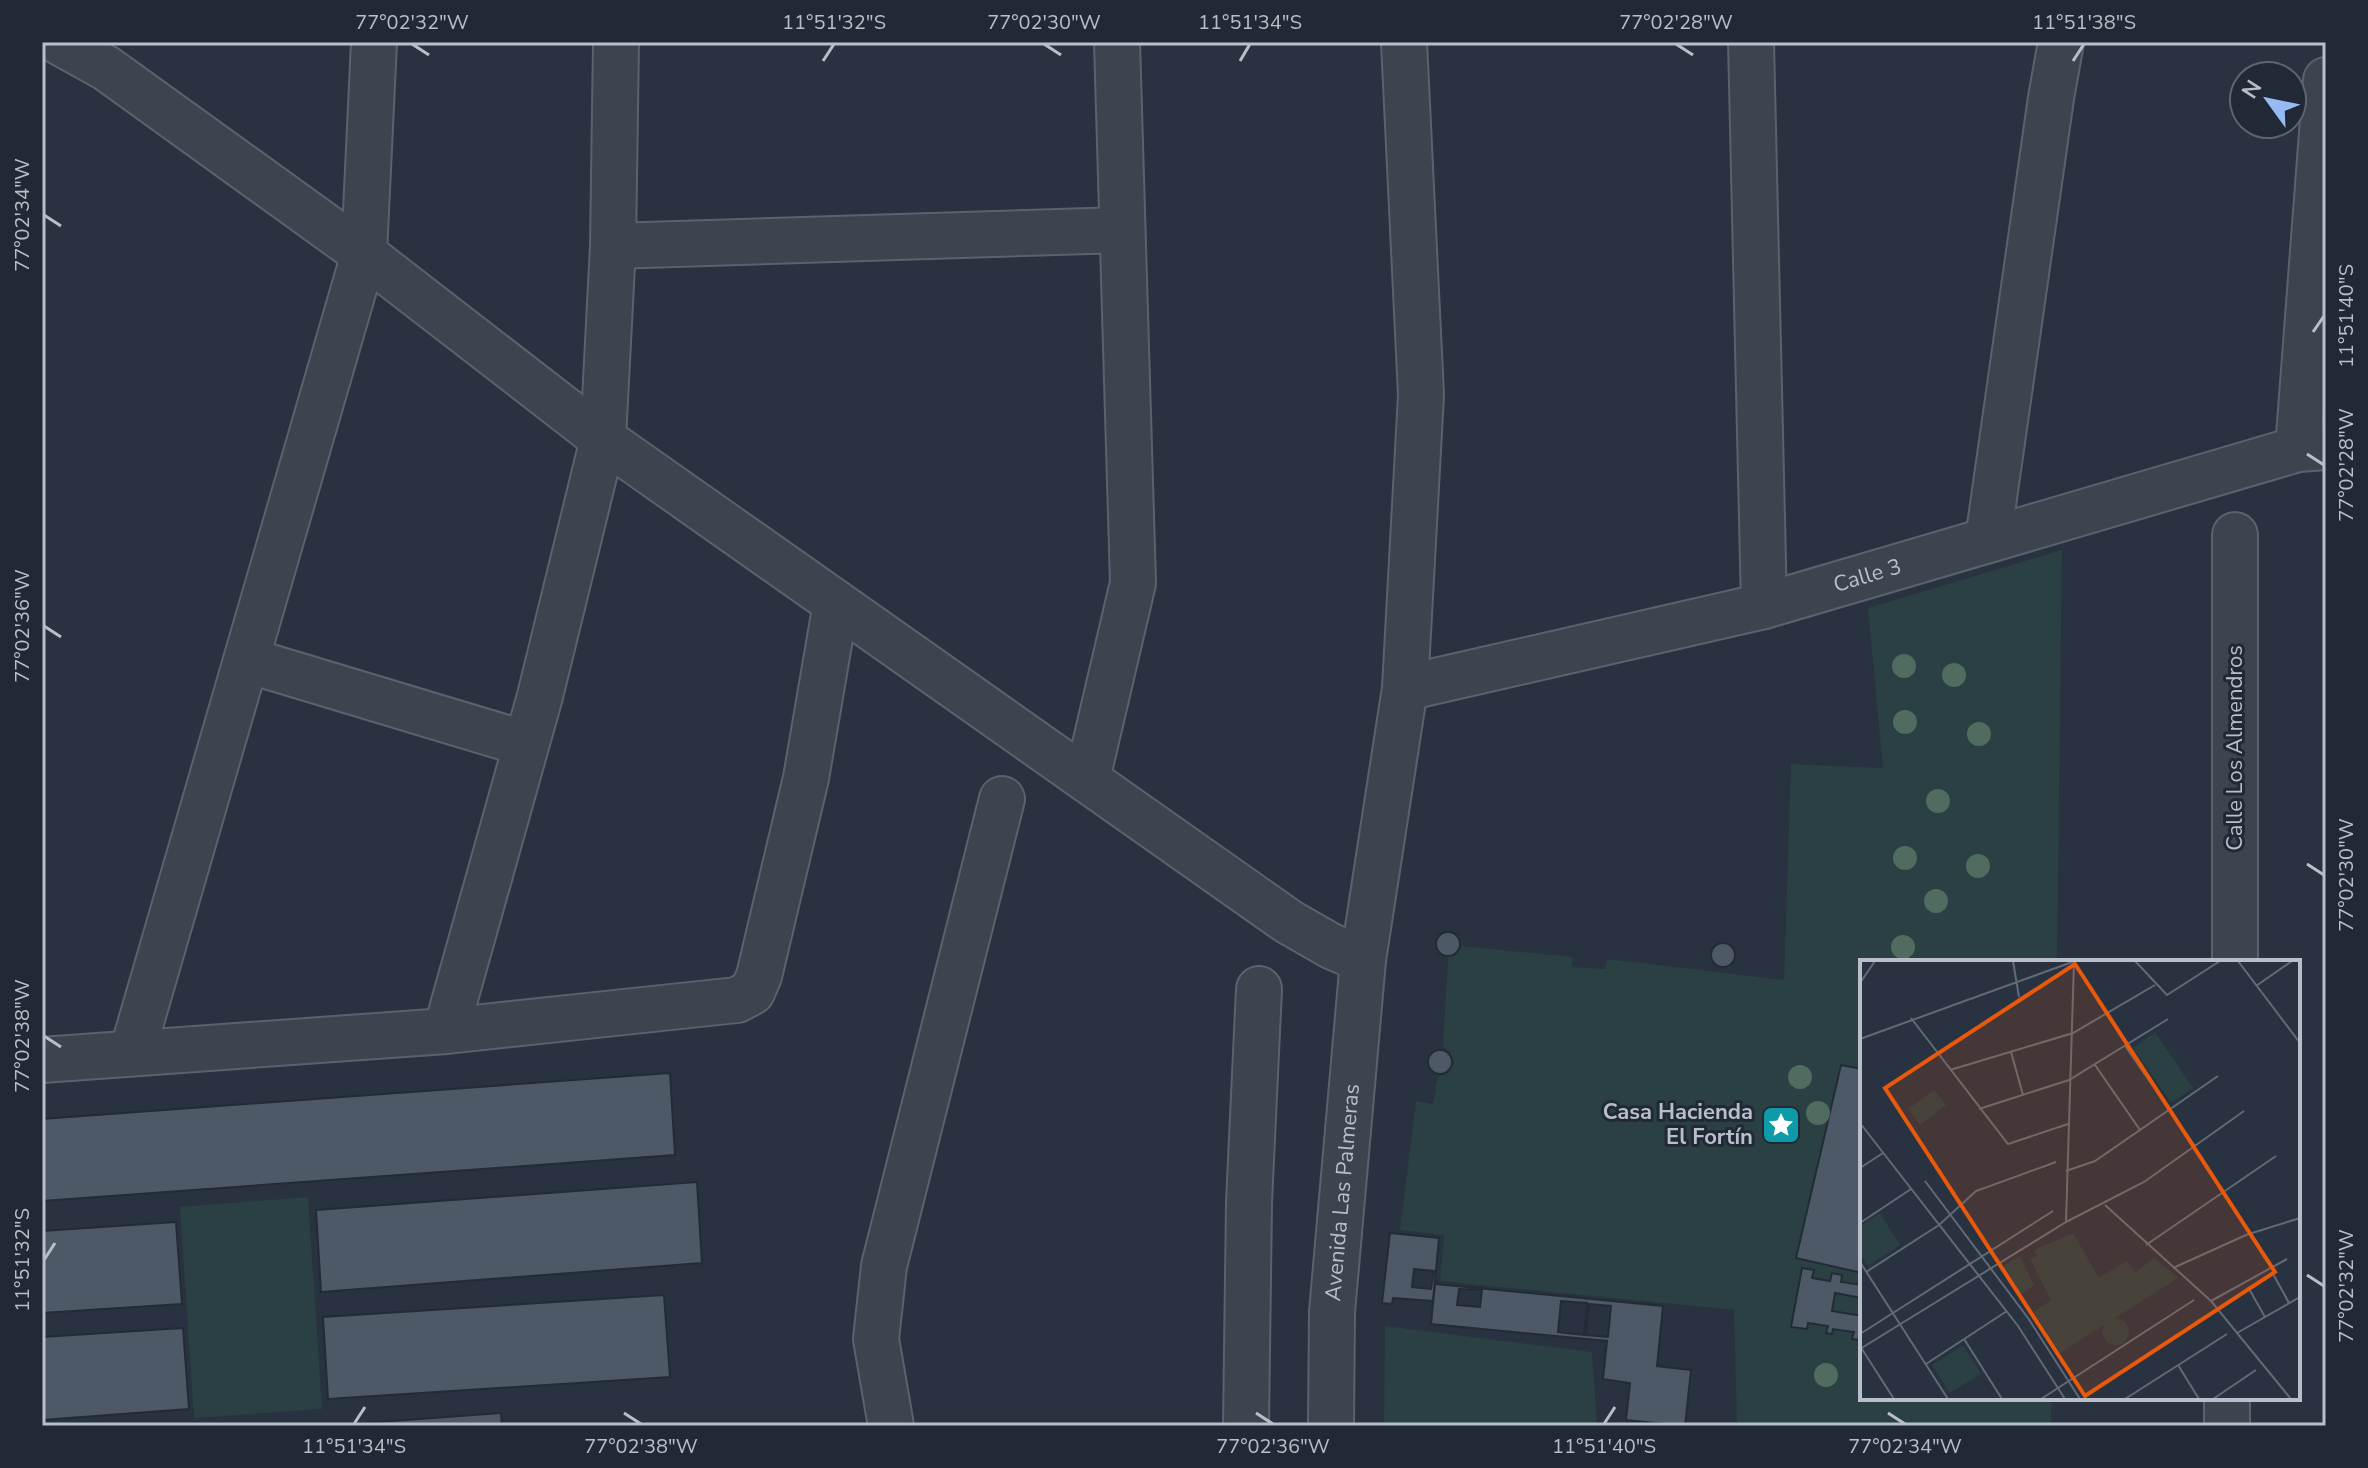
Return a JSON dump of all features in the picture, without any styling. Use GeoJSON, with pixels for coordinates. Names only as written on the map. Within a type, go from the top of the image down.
{"type":"FeatureCollection","features":[{"type":"Feature","properties":{"kind":"street"},"geometry":{"type":"LineString","coordinates":[[59,42],[106,68],[364,254],[603,439],[1289,922],[1363,960]]}},
{"type":"Feature","properties":{"kind":"street"},"geometry":{"type":"LineString","coordinates":[[132,1053],[364,254],[374,42]]}},
{"type":"Feature","properties":{"kind":"street"},"geometry":{"type":"LineString","coordinates":[[446,1031],[526,744],[603,439],[613,246],[616,42]]}},
{"type":"Feature","properties":{"kind":"street"},"geometry":{"type":"LineString","coordinates":[[1087,779],[1133,583],[1117,42]]}},
{"type":"Feature","properties":{"kind":"street","name":"Avenida Las Palmeras"},"geometry":{"type":"LineString","coordinates":[[1331,1426],[1332,1312],[1363,960],[1405,688],[1421,395],[1404,42]]}},
{"type":"Feature","properties":{"kind":"street"},"geometry":{"type":"LineString","coordinates":[[1751,42],[1764,606]]}},
{"type":"Feature","properties":{"kind":"street"},"geometry":{"type":"LineString","coordinates":[[1988,540],[2061,42]]}},
{"type":"Feature","properties":{"kind":"street"},"geometry":{"type":"LineString","coordinates":[[2312,448],[2326,80]]}},
{"type":"Feature","properties":{"kind":"street"},"geometry":{"type":"LineString","coordinates":[[613,246],[1122,230]]}},
{"type":"Feature","properties":{"kind":"street","name":"Calle 3"},"geometry":{"type":"LineString","coordinates":[[1405,688],[1764,606],[2312,448]]}},
{"type":"Feature","properties":{"kind":"street","name":"Calle Los Almendros"},"geometry":{"type":"LineString","coordinates":[[2235,535],[2235,960]]}},
{"type":"Feature","properties":{"kind":"street"},"geometry":{"type":"LineString","coordinates":[[42,1060],[446,1031],[737,1000],[752,992],[759,976],[806,778],[836,603]]}},
{"type":"Feature","properties":{"kind":"street"},"geometry":{"type":"LineString","coordinates":[[247,660],[526,744]]}},
{"type":"Feature","properties":{"kind":"street"},"geometry":{"type":"LineString","coordinates":[[891,1426],[876,1339],[884,1266],[1002,799]]}},
{"type":"Feature","properties":{"kind":"street"},"geometry":{"type":"LineString","coordinates":[[1246,1426],[1249,1202],[1259,989]]}},
{"type":"Feature","properties":{"kind":"street"},"geometry":{"type":"LineString","coordinates":[[2227,1400],[2227,1426]]}},
{"type":"Feature","properties":{"kind":"green space"},"geometry":{"type":"Polygon","coordinates":[[[2062,550],[2057,960],[1860,960],[1860,1400],[2051,1400],[2051,1426],[1737,1426],[1734,1310],[1440,1281],[1444,1235],[1400,1230],[1416,1101],[1433,1104],[1438,1076],[1446,1075],[1454,1064],[1450,1051],[1443,1047],[1448,958],[1457,954],[1461,946],[1573,957],[1572,967],[1605,969],[1607,959],[1784,980],[1791,764],[1883,768],[1868,608],[2062,550]]]}},
{"type":"Feature","properties":{"kind":"green space"},"geometry":{"type":"Polygon","coordinates":[[[308,1197],[322,1409],[194,1418],[180,1207],[308,1197]]]}},
{"type":"Feature","properties":{"kind":"green space"},"geometry":{"type":"Polygon","coordinates":[[[1385,1326],[1592,1352],[1597,1426],[1384,1426],[1385,1326]]]}},
{"type":"Feature","properties":{"kind":"building"},"geometry":{"type":"Polygon","coordinates":[[[1448,932],[1459,939],[1460,944],[1453,955],[1448,956],[1437,949],[1436,944],[1443,933],[1448,932]]]}},
{"type":"Feature","properties":{"kind":"building"},"geometry":{"type":"Polygon","coordinates":[[[1723,943],[1732,946],[1735,955],[1732,964],[1723,967],[1714,964],[1711,955],[1714,946],[1723,943]]]}},
{"type":"Feature","properties":{"kind":"building"},"geometry":{"type":"Polygon","coordinates":[[[1440,1050],[1451,1057],[1452,1062],[1445,1073],[1440,1074],[1429,1067],[1428,1062],[1435,1051],[1440,1050]]]}},
{"type":"Feature","properties":{"kind":"building"},"geometry":{"type":"Polygon","coordinates":[[[1841,1065],[1860,1069],[1860,1273],[1796,1258],[1841,1065]]]}},
{"type":"Feature","properties":{"kind":"building"},"geometry":{"type":"Polygon","coordinates":[[[670,1073],[675,1155],[42,1201],[42,1119],[670,1073]]]}},
{"type":"Feature","properties":{"kind":"building"},"geometry":{"type":"Polygon","coordinates":[[[697,1182],[702,1263],[321,1292],[316,1210],[697,1182]]]}},
{"type":"Feature","properties":{"kind":"building"},"geometry":{"type":"Polygon","coordinates":[[[176,1222],[182,1304],[42,1313],[42,1231],[176,1222]]]}},
{"type":"Feature","properties":{"kind":"building"},"geometry":{"type":"Polygon","coordinates":[[[1390,1233],[1439,1238],[1433,1301],[1393,1298],[1392,1304],[1382,1303],[1390,1233]],[[1414,1269],[1412,1287],[1431,1289],[1434,1271],[1414,1269]]]}},
{"type":"Feature","properties":{"kind":"building"},"geometry":{"type":"Polygon","coordinates":[[[1802,1268],[1814,1270],[1812,1278],[1830,1281],[1832,1273],[1842,1275],[1841,1282],[1860,1285],[1860,1298],[1835,1293],[1832,1311],[1860,1316],[1858,1340],[1852,1339],[1854,1332],[1833,1329],[1832,1334],[1826,1333],[1828,1326],[1808,1323],[1807,1329],[1791,1327],[1802,1268]]]}},
{"type":"Feature","properties":{"kind":"building"},"geometry":{"type":"Polygon","coordinates":[[[1435,1284],[1663,1306],[1657,1366],[1691,1370],[1685,1426],[1626,1420],[1630,1383],[1603,1379],[1607,1341],[1431,1324],[1435,1284]],[[1459,1289],[1457,1305],[1480,1307],[1482,1290],[1459,1289]],[[1561,1301],[1558,1332],[1584,1335],[1587,1303],[1561,1301]],[[1589,1304],[1586,1335],[1608,1337],[1611,1306],[1589,1304]]]}},
{"type":"Feature","properties":{"kind":"building"},"geometry":{"type":"Polygon","coordinates":[[[664,1295],[670,1377],[328,1399],[323,1317],[664,1295]]]}},
{"type":"Feature","properties":{"kind":"building"},"geometry":{"type":"Polygon","coordinates":[[[183,1328],[189,1409],[42,1420],[42,1337],[183,1328]]]}},
{"type":"Feature","properties":{"kind":"building"},"geometry":{"type":"Polygon","coordinates":[[[501,1413],[502,1426],[324,1426],[501,1413]]]}},
{"type":"Feature","properties":{"kind":"place","name":"Casa Hacienda El Fortín"},"geometry":{"type":"Point","coordinates":[1781,1125]}}]}
